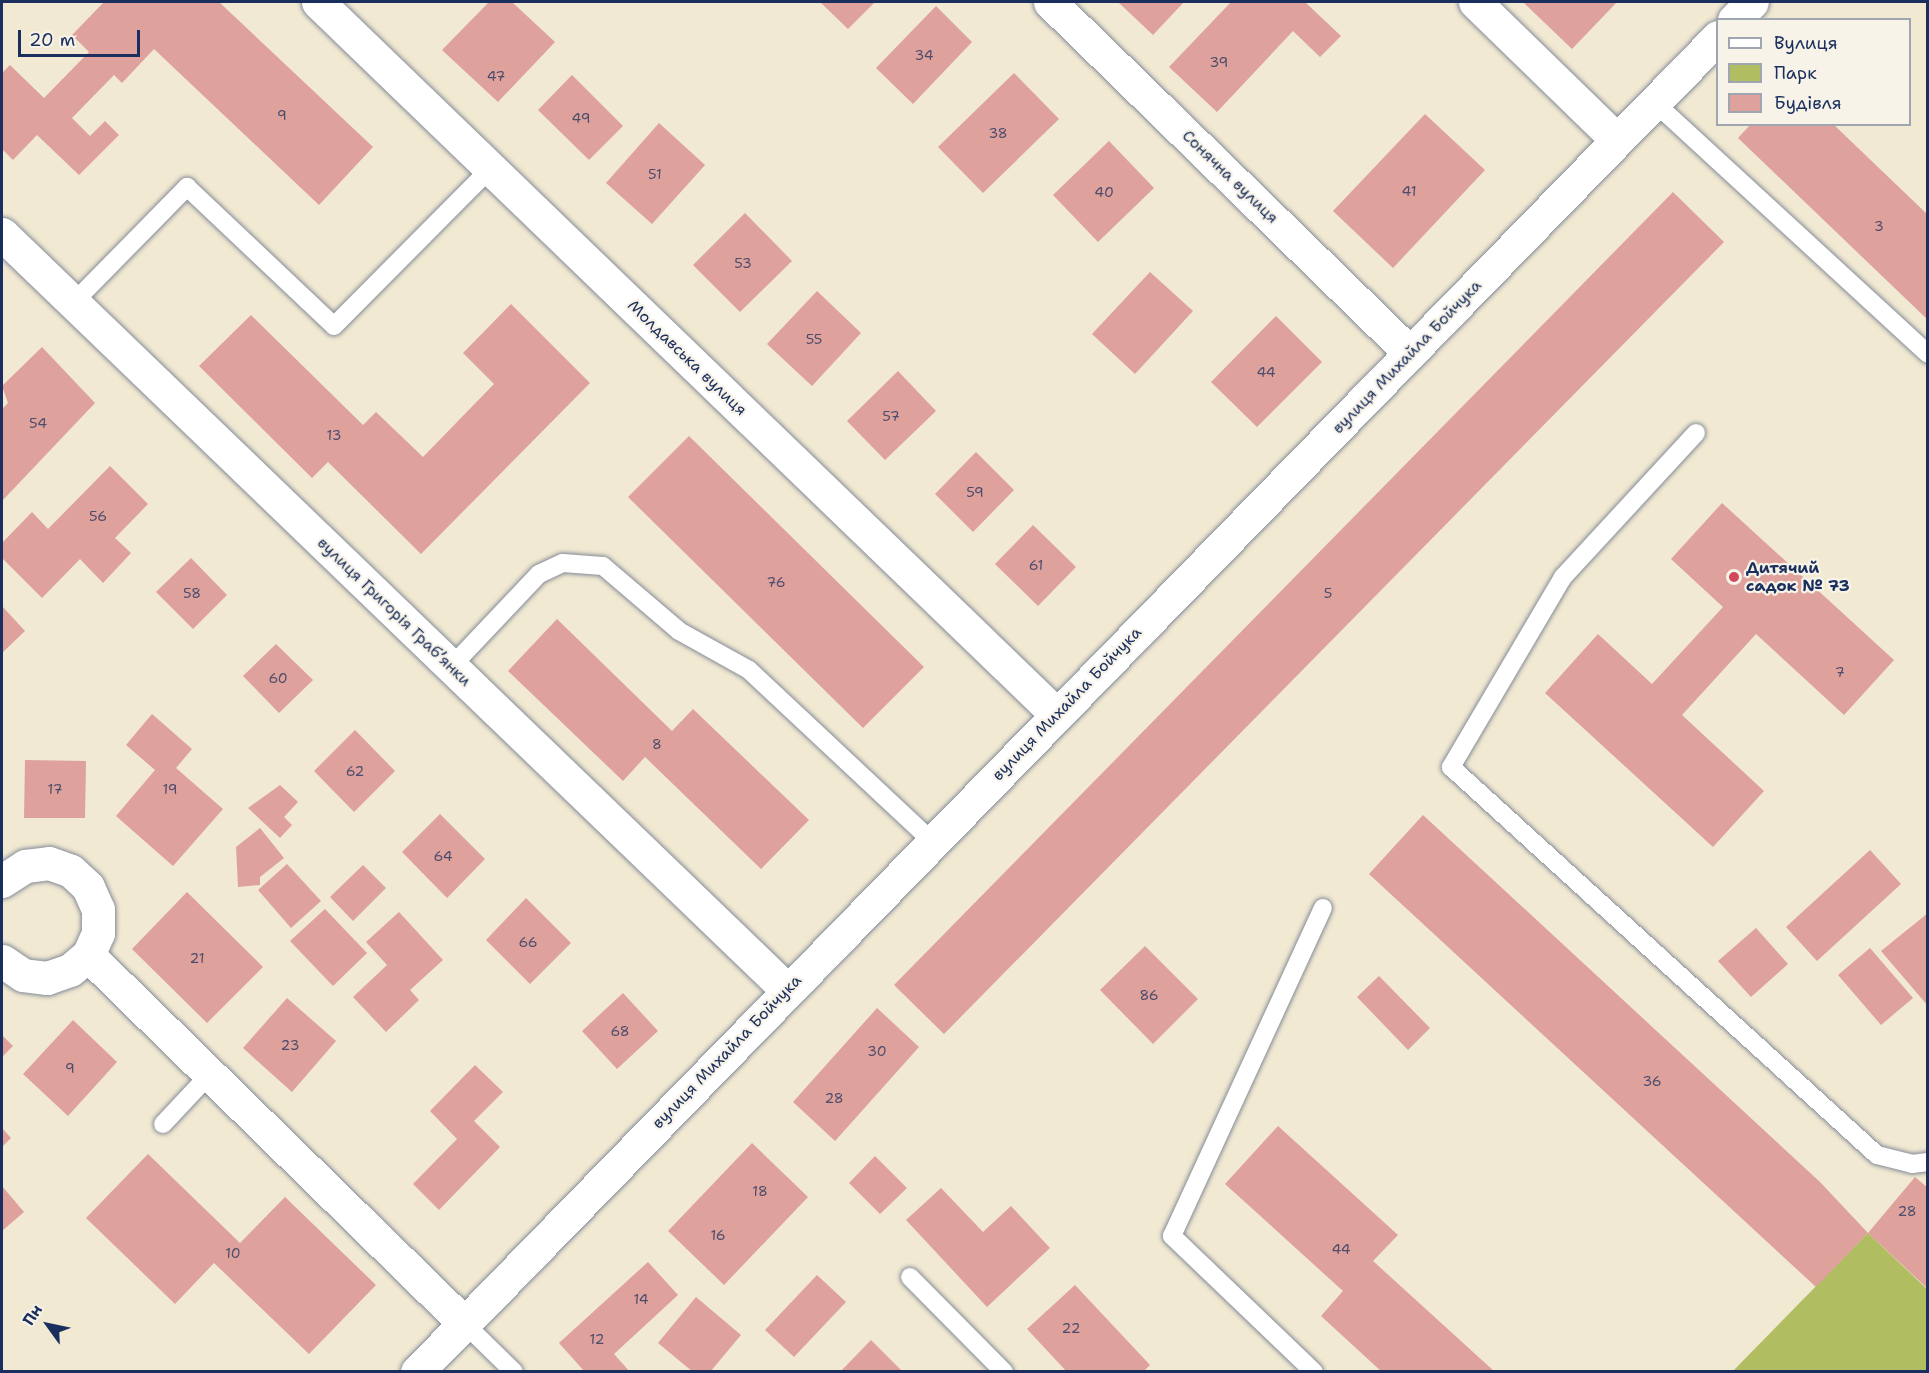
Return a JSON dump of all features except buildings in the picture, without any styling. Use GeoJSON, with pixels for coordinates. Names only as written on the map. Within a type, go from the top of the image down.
{"type":"FeatureCollection","features":[{"type":"Feature","properties":{"kind":"street","name":"Молдавська вулиця"},"geometry":{"type":"LineString","coordinates":[[318,2],[1057,715]]}},
{"type":"Feature","properties":{"kind":"street","name":"Сонячна вулиця"},"geometry":{"type":"LineString","coordinates":[[1050,2],[1410,354]]}},
{"type":"Feature","properties":{"kind":"street"},"geometry":{"type":"LineString","coordinates":[[1475,2],[1617,140]]}},
{"type":"Feature","properties":{"kind":"street"},"geometry":{"type":"LineString","coordinates":[[1736,18],[1752,2]]}},
{"type":"Feature","properties":{"kind":"street","name":"вулиця Михайла Бойчука"},"geometry":{"type":"LineString","coordinates":[[417,1371],[1716,39]]}},
{"type":"Feature","properties":{"kind":"street","name":"вулиця Григорія Грабʼянки"},"geometry":{"type":"LineString","coordinates":[[2,234],[787,990]]}},
{"type":"Feature","properties":{"kind":"street"},"geometry":{"type":"LineString","coordinates":[[2,881],[25,866],[49,863],[71,871],[88,887],[98,909],[98,933],[88,955],[70,970],[47,978],[23,975],[2,961]]}},
{"type":"Feature","properties":{"kind":"street"},"geometry":{"type":"LineString","coordinates":[[88,955],[464,1323]]}},
{"type":"Feature","properties":{"kind":"lane"},"geometry":{"type":"LineString","coordinates":[[1654,102],[1928,354]]}},
{"type":"Feature","properties":{"kind":"lane"},"geometry":{"type":"LineString","coordinates":[[73,303],[187,188],[334,326],[491,168]]}},
{"type":"Feature","properties":{"kind":"lane"},"geometry":{"type":"LineString","coordinates":[[1696,433],[1563,577],[1451,767],[1877,1155],[1928,1162]]}},
{"type":"Feature","properties":{"kind":"lane"},"geometry":{"type":"LineString","coordinates":[[451,667],[539,574],[563,563],[603,566],[672,626],[749,670],[932,841]]}},
{"type":"Feature","properties":{"kind":"lane"},"geometry":{"type":"LineString","coordinates":[[1314,1371],[1172,1236],[1323,908]]}},
{"type":"Feature","properties":{"kind":"lane"},"geometry":{"type":"LineString","coordinates":[[164,1124],[210,1074]]}},
{"type":"Feature","properties":{"kind":"lane"},"geometry":{"type":"LineString","coordinates":[[910,1277],[1004,1371]]}},
{"type":"Feature","properties":{"kind":"lane"},"geometry":{"type":"LineString","coordinates":[[464,1323],[514,1371]]}},
{"type":"Feature","properties":{"kind":"green space"},"geometry":{"type":"Polygon","coordinates":[[[1868,1233],[1927,1289],[1927,1371],[1732,1372],[1868,1233]]]}},
{"type":"Feature","properties":{"kind":"place","name":"Дитячий садок № 73"},"geometry":{"type":"Point","coordinates":[1734,577]}}]}
